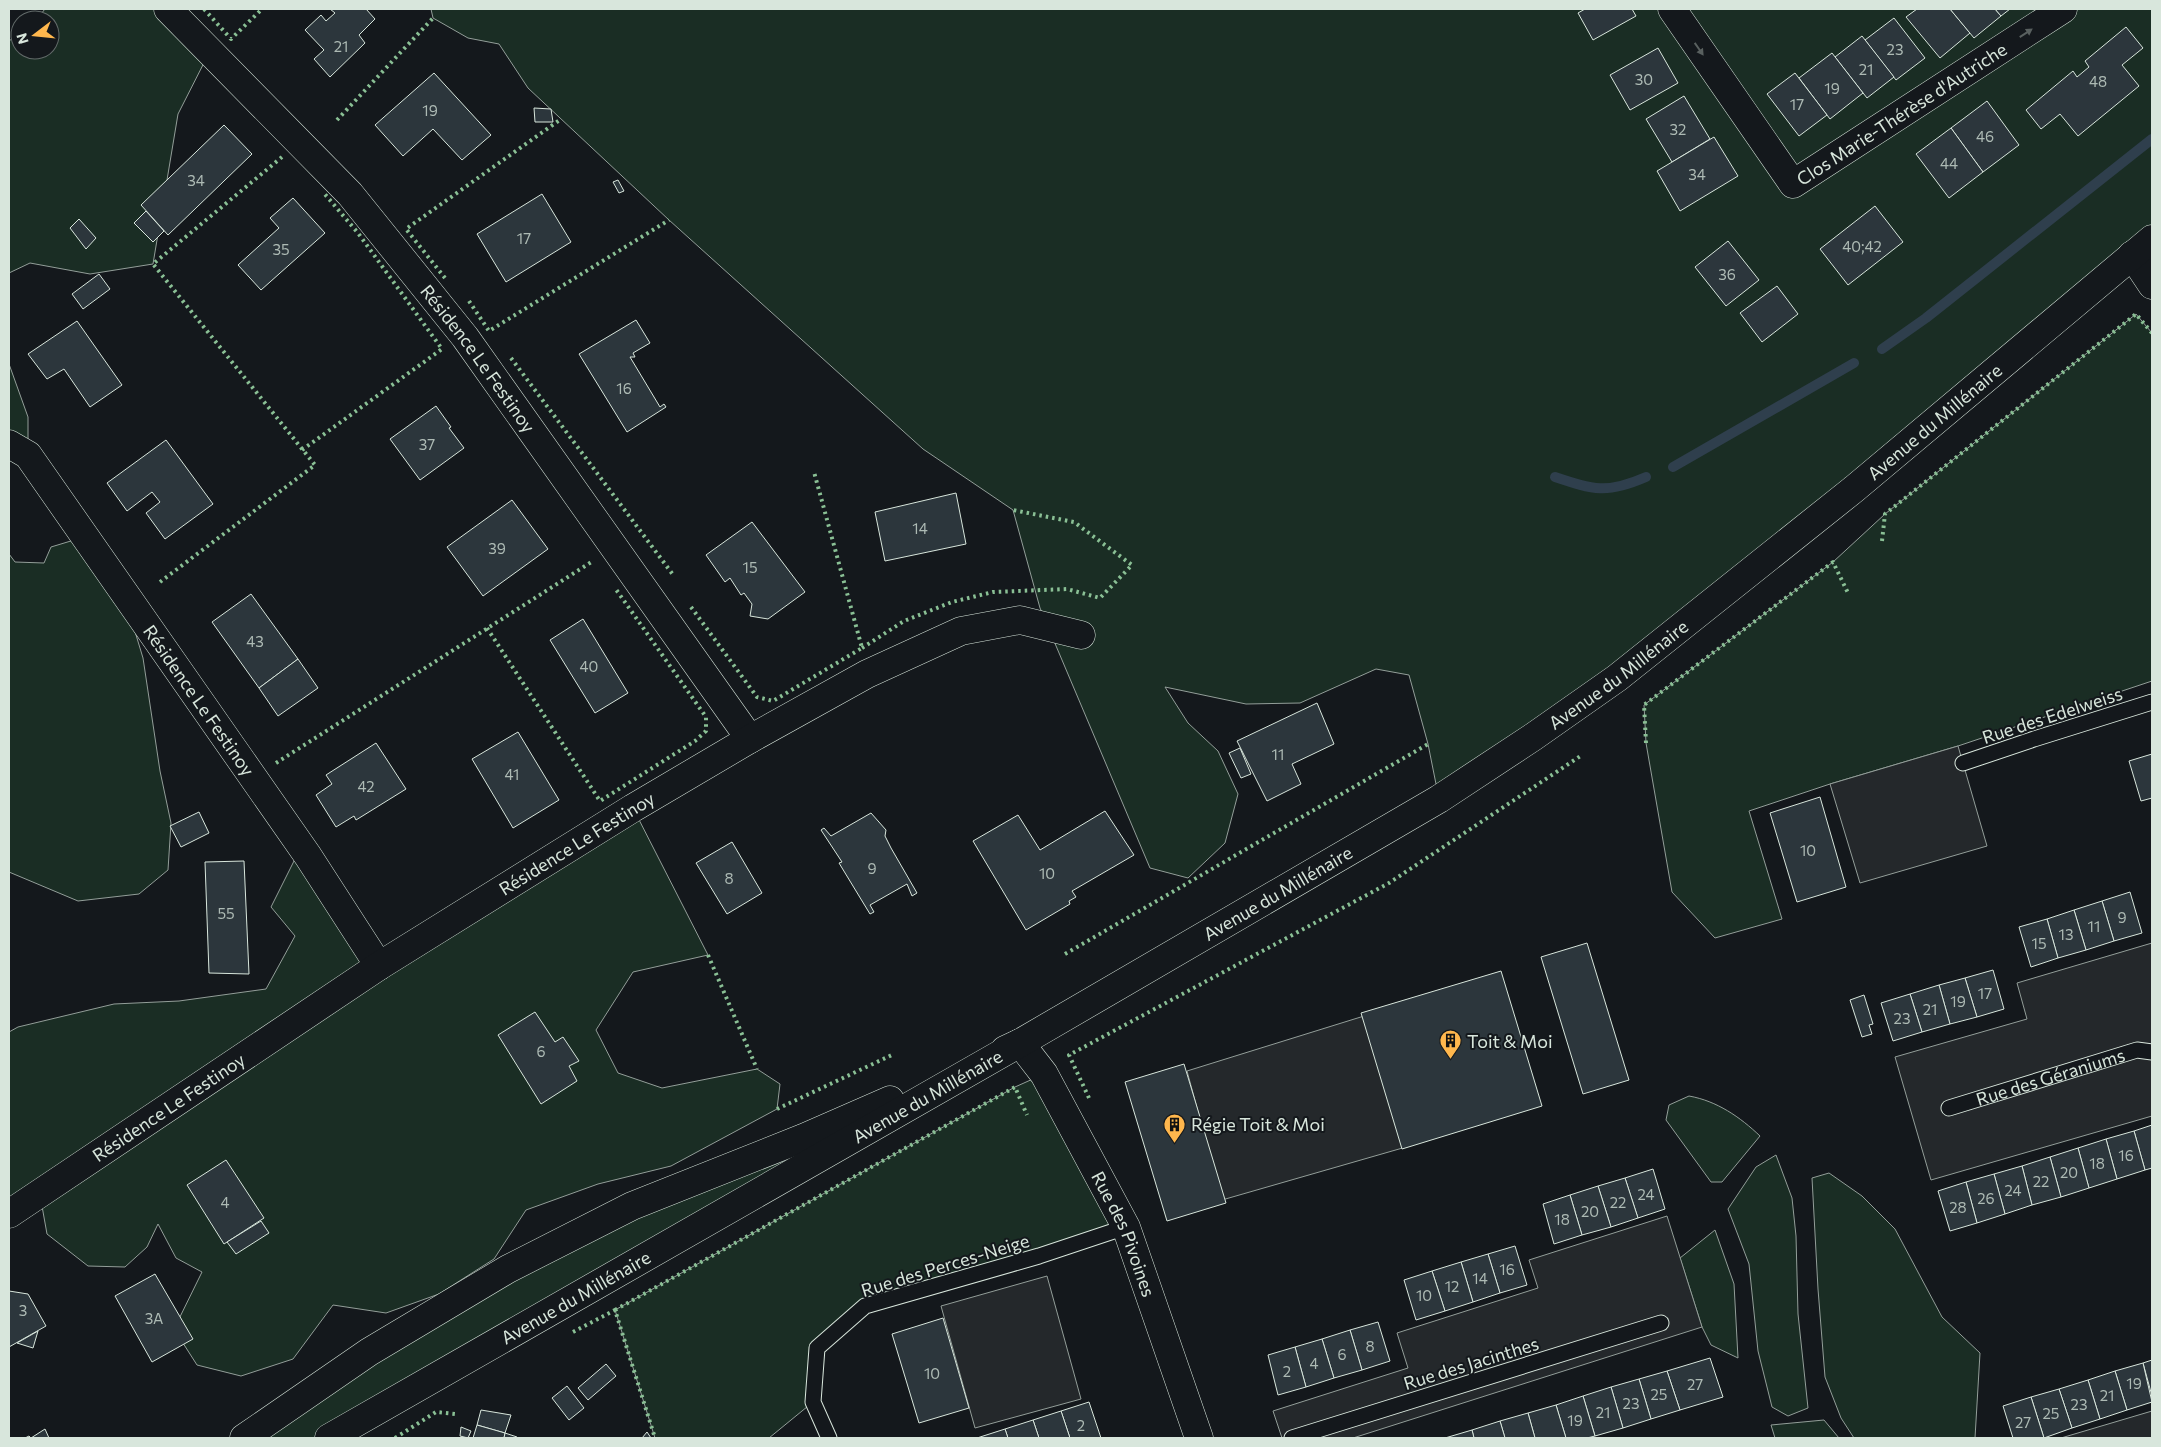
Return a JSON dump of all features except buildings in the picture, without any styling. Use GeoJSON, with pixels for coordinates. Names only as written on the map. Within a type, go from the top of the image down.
{"type":"FeatureCollection","features":[{"type":"Feature","properties":{"kind":"street","name":"Résidence Le Festinoy"},"geometry":{"type":"LineString","coordinates":[[168,9],[350,194],[465,338],[750,739]]}},
{"type":"Feature","properties":{"kind":"street","name":"Clos Marie-Thérèse d'Autriche"},"geometry":{"type":"LineString","coordinates":[[1672,9],[1793,184],[2063,9]]}},
{"type":"Feature","properties":{"kind":"street"},"geometry":{"type":"LineString","coordinates":[[2142,247],[2152,285]]}},
{"type":"Feature","properties":{"kind":"street","name":"Avenue du Millénaire"},"geometry":{"type":"LineString","coordinates":[[329,1438],[1020,1043],[1439,799],[1533,738],[1617,678],[1854,489],[2142,247]]}},
{"type":"Feature","properties":{"kind":"street","name":"Résidence Le Festinoy"},"geometry":{"type":"LineString","coordinates":[[9,444],[28,456],[302,847],[378,966]]}},
{"type":"Feature","properties":{"kind":"street","name":"Résidence Le Festinoy"},"geometry":{"type":"LineString","coordinates":[[9,1214],[378,966],[633,808],[750,739],[867,674],[961,631],[1020,620],[1081,634]]}},
{"type":"Feature","properties":{"kind":"street"},"geometry":{"type":"LineString","coordinates":[[244,1438],[377,1348],[508,1269],[632,1206],[803,1138],[1020,1043]]}},
{"type":"Feature","properties":{"kind":"street","name":"Rue des Pivoines"},"geometry":{"type":"LineString","coordinates":[[1020,1043],[1044,1074],[1126,1227],[1199,1438]]}},
{"type":"Feature","properties":{"kind":"lane","name":"Rue des Edelweiss"},"geometry":{"type":"LineString","coordinates":[[1963,763],[2152,702]]}},
{"type":"Feature","properties":{"kind":"lane","name":"Rue des Géraniums"},"geometry":{"type":"LineString","coordinates":[[1949,1108],[2137,1050],[2152,1052]]}},
{"type":"Feature","properties":{"kind":"lane","name":"Rue des Perces-Neige"},"geometry":{"type":"LineString","coordinates":[[829,1438],[813,1402],[817,1348],[865,1306],[1039,1256],[1126,1227]]}},
{"type":"Feature","properties":{"kind":"lane","name":"Rue des Jacinthes"},"geometry":{"type":"LineString","coordinates":[[1292,1438],[1661,1323]]}},
{"type":"Feature","properties":{"kind":"green space"},"geometry":{"type":"Polygon","coordinates":[[[171,9],[210,51],[178,114],[153,264],[90,274],[30,263],[9,273],[9,41],[10,60],[60,60],[60,10],[44,10],[171,9]]]}},
{"type":"Feature","properties":{"kind":"green space"},"geometry":{"type":"Polygon","coordinates":[[[431,9],[2152,9],[2152,239],[1854,489],[1439,799],[1428,744],[1409,675],[1376,669],[1300,703],[1246,704],[1165,687],[1188,723],[1218,751],[1238,794],[1225,843],[1188,878],[1150,868],[1040,608],[1013,510],[923,449],[669,220],[528,88],[499,44],[468,38],[433,18],[431,9]]]}},
{"type":"Feature","properties":{"kind":"green space"},"geometry":{"type":"Polygon","coordinates":[[[2136,314],[2152,333],[2152,681],[1958,746],[1830,784],[1749,811],[1782,919],[1715,938],[1672,892],[1646,743],[1644,705],[1833,562],[1885,514],[2136,314]]]}},
{"type":"Feature","properties":{"kind":"green space"},"geometry":{"type":"Polygon","coordinates":[[[9,364],[28,417],[28,455],[9,444],[9,364]]]}},
{"type":"Feature","properties":{"kind":"green space"},"geometry":{"type":"Polygon","coordinates":[[[84,537],[123,592],[143,658],[160,771],[171,823],[168,870],[139,894],[78,901],[9,872],[9,554],[15,562],[44,563],[51,547],[84,537]]]}},
{"type":"Feature","properties":{"kind":"green space"},"geometry":{"type":"Polygon","coordinates":[[[633,808],[708,955],[633,972],[596,1030],[618,1073],[662,1088],[757,1069],[780,1084],[777,1109],[671,1166],[598,1184],[526,1210],[494,1259],[439,1294],[386,1313],[333,1305],[293,1359],[241,1376],[197,1365],[174,1329],[202,1272],[176,1258],[158,1224],[147,1247],[125,1267],[88,1266],[47,1234],[40,1195],[9,1215],[9,1032],[18,1027],[114,1004],[179,1001],[266,989],[295,936],[271,907],[301,847],[379,966],[633,808]]]}},
{"type":"Feature","properties":{"kind":"green space"},"geometry":{"type":"Polygon","coordinates":[[[1020,1043],[329,1438],[244,1438],[508,1269],[1020,1043]]]}},
{"type":"Feature","properties":{"kind":"green space"},"geometry":{"type":"Polygon","coordinates":[[[1044,1074],[1126,1227],[865,1306],[817,1348],[813,1402],[769,1438],[655,1438],[615,1310],[1015,1087],[1044,1074]]]}},
{"type":"Feature","properties":{"kind":"green space"},"geometry":{"type":"Polygon","coordinates":[[[1689,1096],[1699,1098],[1728,1111],[1760,1136],[1722,1182],[1711,1182],[1666,1120],[1669,1105],[1689,1096]]]}},
{"type":"Feature","properties":{"kind":"green space"},"geometry":{"type":"Polygon","coordinates":[[[1776,1155],[1792,1198],[1796,1236],[1798,1314],[1808,1408],[1788,1416],[1772,1407],[1758,1351],[1749,1264],[1728,1209],[1756,1167],[1776,1155]]]}},
{"type":"Feature","properties":{"kind":"green space"},"geometry":{"type":"Polygon","coordinates":[[[1829,1173],[1862,1196],[1895,1229],[1942,1317],[1980,1353],[1975,1438],[1854,1438],[1841,1418],[1825,1377],[1812,1178],[1829,1173]]]}},
{"type":"Feature","properties":{"kind":"green space"},"geometry":{"type":"Polygon","coordinates":[[[1715,1230],[1734,1284],[1738,1358],[1711,1345],[1702,1327],[1680,1258],[1715,1230]]]}},
{"type":"Feature","properties":{"kind":"green space"},"geometry":{"type":"Polygon","coordinates":[[[1824,1420],[1839,1438],[1775,1438],[1771,1425],[1824,1420]]]}},
{"type":"Feature","properties":{"kind":"shaded area"},"geometry":{"type":"Polygon","coordinates":[[[1958,746],[1987,846],[1860,883],[1830,784],[1958,746]]]}},
{"type":"Feature","properties":{"kind":"shaded area"},"geometry":{"type":"Polygon","coordinates":[[[2152,943],[2152,1116],[1931,1180],[1895,1057],[2027,1019],[2017,983],[2152,943]]]}},
{"type":"Feature","properties":{"kind":"shaded area"},"geometry":{"type":"Polygon","coordinates":[[[1364,1016],[1406,1147],[1222,1200],[1187,1071],[1364,1016]]]}},
{"type":"Feature","properties":{"kind":"shaded area"},"geometry":{"type":"Polygon","coordinates":[[[1667,1216],[1702,1327],[1353,1438],[1282,1438],[1273,1411],[1408,1368],[1397,1333],[1538,1288],[1529,1260],[1667,1216]]]}},
{"type":"Feature","properties":{"kind":"shaded area"},"geometry":{"type":"Polygon","coordinates":[[[1047,1276],[1081,1399],[975,1428],[941,1306],[1047,1276]]]}},
{"type":"Feature","properties":{"kind":"shaded area"},"geometry":{"type":"Polygon","coordinates":[[[2152,1411],[2152,1438],[2061,1438],[2152,1411]]]}},
{"type":"Feature","properties":{"kind":"waterway"},"geometry":{"type":"LineString","coordinates":[[1882,349],[1926,318],[2152,139]]}},
{"type":"Feature","properties":{"kind":"waterway"},"geometry":{"type":"LineString","coordinates":[[1673,467],[1854,363]]}},
{"type":"Feature","properties":{"kind":"waterway"},"geometry":{"type":"LineString","coordinates":[[1555,477],[1580,485],[1600,488],[1621,486],[1646,477]]}},
{"type":"Feature","properties":{"kind":"hedge"},"geometry":{"type":"LineString","coordinates":[[204,9],[231,39],[262,9]]}},
{"type":"Feature","properties":{"kind":"hedge"},"geometry":{"type":"LineString","coordinates":[[337,120],[433,18]]}},
{"type":"Feature","properties":{"kind":"hedge"},"geometry":{"type":"LineString","coordinates":[[445,278],[406,229],[561,119]]}},
{"type":"Feature","properties":{"kind":"hedge"},"geometry":{"type":"LineString","coordinates":[[160,582],[315,465],[153,264],[282,157]]}},
{"type":"Feature","properties":{"kind":"hedge"},"geometry":{"type":"LineString","coordinates":[[302,450],[442,349],[358,233],[323,192]]}},
{"type":"Feature","properties":{"kind":"hedge"},"geometry":{"type":"LineString","coordinates":[[469,301],[489,331],[669,220]]}},
{"type":"Feature","properties":{"kind":"hedge"},"geometry":{"type":"LineString","coordinates":[[1882,541],[1885,514],[2136,314],[2152,333]]}},
{"type":"Feature","properties":{"kind":"hedge"},"geometry":{"type":"LineString","coordinates":[[511,358],[674,576]]}},
{"type":"Feature","properties":{"kind":"hedge"},"geometry":{"type":"LineString","coordinates":[[691,607],[757,697],[773,701],[862,648],[814,472]]}},
{"type":"Feature","properties":{"kind":"hedge"},"geometry":{"type":"LineString","coordinates":[[862,648],[904,621],[952,602],[993,592],[1067,589],[1100,598],[1132,565],[1074,522],[1013,510]]}},
{"type":"Feature","properties":{"kind":"hedge"},"geometry":{"type":"LineString","coordinates":[[276,763],[593,561]]}},
{"type":"Feature","properties":{"kind":"hedge"},"geometry":{"type":"LineString","coordinates":[[1646,743],[1644,705],[1833,562],[1848,593]]}},
{"type":"Feature","properties":{"kind":"hedge"},"geometry":{"type":"LineString","coordinates":[[487,628],[600,801],[695,741],[706,731],[706,717],[615,588]]}},
{"type":"Feature","properties":{"kind":"hedge"},"geometry":{"type":"LineString","coordinates":[[1065,954],[1428,744]]}},
{"type":"Feature","properties":{"kind":"hedge"},"geometry":{"type":"LineString","coordinates":[[1089,1098],[1069,1055],[1389,883],[1582,755]]}},
{"type":"Feature","properties":{"kind":"hedge"},"geometry":{"type":"LineString","coordinates":[[708,955],[757,1069]]}},
{"type":"Feature","properties":{"kind":"hedge"},"geometry":{"type":"LineString","coordinates":[[777,1109],[894,1054]]}},
{"type":"Feature","properties":{"kind":"hedge"},"geometry":{"type":"LineString","coordinates":[[615,1310],[1015,1087],[1027,1115]]}},
{"type":"Feature","properties":{"kind":"hedge"},"geometry":{"type":"LineString","coordinates":[[573,1332],[615,1310],[655,1438]]}},
{"type":"Feature","properties":{"kind":"hedge"},"geometry":{"type":"LineString","coordinates":[[395,1438],[436,1412],[455,1414]]}},
{"type":"Feature","properties":{"kind":"place","name":"Toit & Moi"},"geometry":{"type":"Point","coordinates":[1451,1060]}},
{"type":"Feature","properties":{"kind":"place","name":"Régie Toit & Moi"},"geometry":{"type":"Point","coordinates":[1175,1143]}}]}
